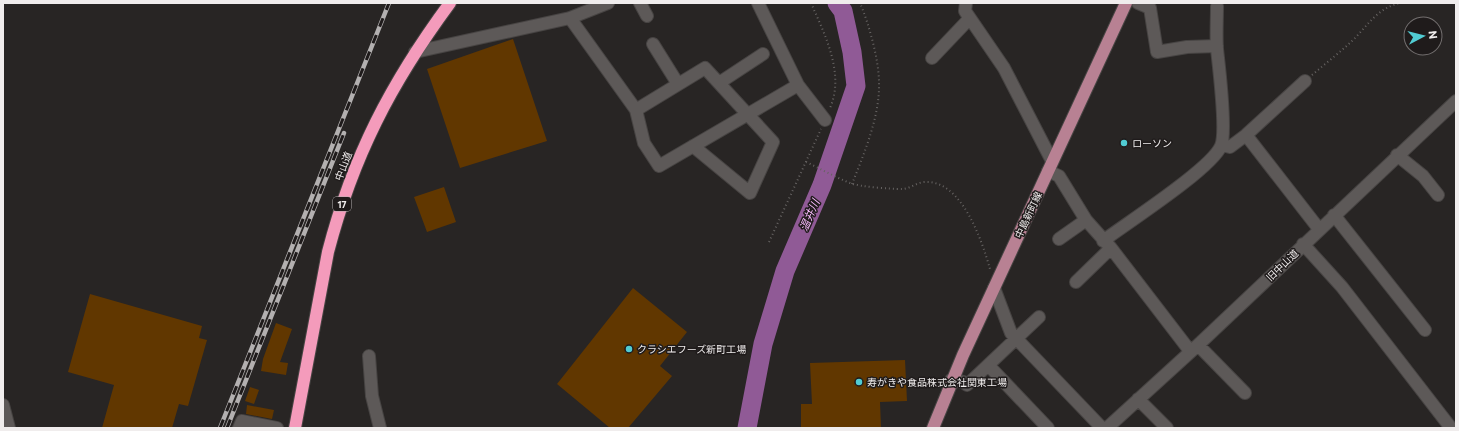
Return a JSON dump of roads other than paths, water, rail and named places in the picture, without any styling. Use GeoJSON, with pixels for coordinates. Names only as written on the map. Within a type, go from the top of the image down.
{"type":"FeatureCollection","features":[{"type":"Feature","properties":{"kind":"highway","name":"中山道"},"geometry":{"type":"LineString","coordinates":[[295,428],[322,280],[336,224],[367,139],[386,101],[415,52],[450,3]]}},
{"type":"Feature","properties":{"kind":"main road","name":"中島新町線"},"geometry":{"type":"LineString","coordinates":[[933,428],[951,380],[1126,3]]}},
{"type":"Feature","properties":{"kind":"street"},"geometry":{"type":"LineString","coordinates":[[415,52],[570,18],[608,3]]}},
{"type":"Feature","properties":{"kind":"street"},"geometry":{"type":"LineString","coordinates":[[640,3],[647,16]]}},
{"type":"Feature","properties":{"kind":"street"},"geometry":{"type":"LineString","coordinates":[[758,3],[798,85],[825,120]]}},
{"type":"Feature","properties":{"kind":"street"},"geometry":{"type":"LineString","coordinates":[[966,3],[965,11],[1004,68],[1050,166],[1059,176],[1086,220],[1194,348],[1245,393]]}},
{"type":"Feature","properties":{"kind":"street"},"geometry":{"type":"LineString","coordinates":[[1138,3],[1150,8],[1157,52],[1217,46]]}},
{"type":"Feature","properties":{"kind":"street"},"geometry":{"type":"LineString","coordinates":[[1076,282],[1107,244],[1213,158],[1222,145],[1222,118],[1217,46],[1217,6]]}},
{"type":"Feature","properties":{"kind":"street"},"geometry":{"type":"LineString","coordinates":[[570,18],[636,110],[644,143],[659,166],[798,85]]}},
{"type":"Feature","properties":{"kind":"street"},"geometry":{"type":"LineString","coordinates":[[932,58],[970,18]]}},
{"type":"Feature","properties":{"kind":"street"},"geometry":{"type":"LineString","coordinates":[[652,44],[678,84]]}},
{"type":"Feature","properties":{"kind":"street"},"geometry":{"type":"LineString","coordinates":[[719,83],[763,54]]}},
{"type":"Feature","properties":{"kind":"street"},"geometry":{"type":"LineString","coordinates":[[636,110],[704,68],[773,142],[750,193],[693,146]]}},
{"type":"Feature","properties":{"kind":"street"},"geometry":{"type":"LineString","coordinates":[[1222,145],[1230,147],[1246,135],[1304,81]]}},
{"type":"Feature","properties":{"kind":"street","name":"旧中山道"},"geometry":{"type":"LineString","coordinates":[[1107,428],[1456,101]]}},
{"type":"Feature","properties":{"kind":"street"},"geometry":{"type":"LineString","coordinates":[[1246,135],[1319,229]]}},
{"type":"Feature","properties":{"kind":"street"},"geometry":{"type":"LineString","coordinates":[[1397,155],[1423,176],[1438,196]]}},
{"type":"Feature","properties":{"kind":"street"},"geometry":{"type":"LineString","coordinates":[[1334,215],[1425,330]]}},
{"type":"Feature","properties":{"kind":"street"},"geometry":{"type":"LineString","coordinates":[[1059,239],[1086,220]]}},
{"type":"Feature","properties":{"kind":"street"},"geometry":{"type":"LineString","coordinates":[[1303,244],[1342,287],[1451,428]]}},
{"type":"Feature","properties":{"kind":"street"},"geometry":{"type":"LineString","coordinates":[[994,288],[1011,332],[1102,428]]}},
{"type":"Feature","properties":{"kind":"street"},"geometry":{"type":"LineString","coordinates":[[951,380],[963,382],[968,385],[1039,317]]}},
{"type":"Feature","properties":{"kind":"street"},"geometry":{"type":"LineString","coordinates":[[369,356],[372,396],[380,428]]}},
{"type":"Feature","properties":{"kind":"street"},"geometry":{"type":"LineString","coordinates":[[989,366],[1048,428]]}},
{"type":"Feature","properties":{"kind":"street"},"geometry":{"type":"LineString","coordinates":[[1138,399],[1167,428]]}},
{"type":"Feature","properties":{"kind":"street"},"geometry":{"type":"LineString","coordinates":[[3,405],[10,428]]}},
{"type":"Feature","properties":{"kind":"street"},"geometry":{"type":"LineString","coordinates":[[239,428],[242,421],[277,428]]}},
{"type":"Feature","properties":{"kind":"waterway","name":"温井川"},"geometry":{"type":"LineString","coordinates":[[747,428],[763,344],[785,271],[822,185],[856,86],[852,52],[843,11],[837,3]]}},
{"type":"Feature","properties":{"kind":"railway"},"geometry":{"type":"LineString","coordinates":[[220,428],[389,3]]}},
{"type":"Feature","properties":{"kind":"railway"},"geometry":{"type":"LineString","coordinates":[[227,428],[344,133]]}},
{"type":"Feature","properties":{"kind":"place","name":"ローソン"},"geometry":{"type":"Point","coordinates":[1124,143]}},
{"type":"Feature","properties":{"kind":"place","name":"クラシエフーズ新町工場"},"geometry":{"type":"Point","coordinates":[629,349]}},
{"type":"Feature","properties":{"kind":"place","name":"寿がきや食品株式会社関東工場"},"geometry":{"type":"Point","coordinates":[859,382]}}]}
